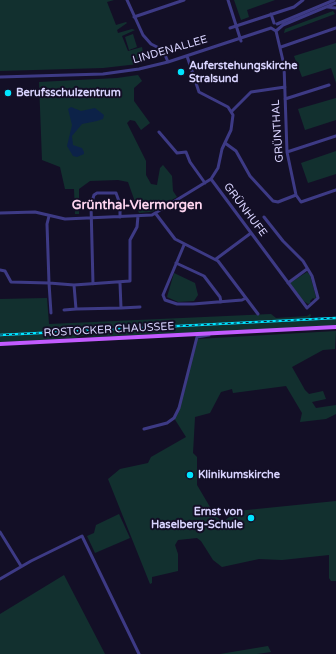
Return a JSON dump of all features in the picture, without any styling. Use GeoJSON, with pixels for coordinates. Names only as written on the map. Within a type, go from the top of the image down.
{"type":"FeatureCollection","features":[{"type":"Feature","properties":{"kind":"main road","name":"ROSTOCKER CHAUSSEE"},"geometry":{"type":"LineString","coordinates":[[0,344],[336,327]]}},
{"type":"Feature","properties":{"kind":"street"},"geometry":{"type":"LineString","coordinates":[[127,0],[146,40],[163,50],[168,62]]}},
{"type":"Feature","properties":{"kind":"street"},"geometry":{"type":"LineString","coordinates":[[134,17],[184,0]]}},
{"type":"Feature","properties":{"kind":"street"},"geometry":{"type":"LineString","coordinates":[[228,0],[241,39]]}},
{"type":"Feature","properties":{"kind":"street"},"geometry":{"type":"LineString","coordinates":[[230,28],[294,7],[303,0]]}},
{"type":"Feature","properties":{"kind":"street"},"geometry":{"type":"LineString","coordinates":[[322,5],[328,0]]}},
{"type":"Feature","properties":{"kind":"street"},"geometry":{"type":"LineString","coordinates":[[271,28],[334,0]]}},
{"type":"Feature","properties":{"kind":"street"},"geometry":{"type":"LineString","coordinates":[[271,28],[336,3]]}},
{"type":"Feature","properties":{"kind":"street"},"geometry":{"type":"LineString","coordinates":[[327,7],[336,8]]}},
{"type":"Feature","properties":{"kind":"street"},"geometry":{"type":"LineString","coordinates":[[271,14],[276,26]]}},
{"type":"Feature","properties":{"kind":"street","name":"GRÜNTHAL"},"geometry":{"type":"LineString","coordinates":[[276,26],[281,47],[285,87],[287,152],[296,194],[299,201],[303,202],[336,190]]}},
{"type":"Feature","properties":{"kind":"street","name":"LINDENALLEE"},"geometry":{"type":"LineString","coordinates":[[0,77],[113,73],[139,70],[241,39],[271,28]]}},
{"type":"Feature","properties":{"kind":"street"},"geometry":{"type":"LineString","coordinates":[[281,47],[336,28]]}},
{"type":"Feature","properties":{"kind":"street"},"geometry":{"type":"LineString","coordinates":[[187,56],[199,92],[232,111],[251,92],[285,87]]}},
{"type":"Feature","properties":{"kind":"street"},"geometry":{"type":"LineString","coordinates":[[285,100],[329,85]]}},
{"type":"Feature","properties":{"kind":"street","name":"GRÜNHUFE"},"geometry":{"type":"LineString","coordinates":[[232,111],[232,126],[225,143],[218,168],[211,179],[306,308],[318,298],[312,276],[308,269],[264,217]]}},
{"type":"Feature","properties":{"kind":"street"},"geometry":{"type":"LineString","coordinates":[[159,132],[177,153],[186,152],[190,162],[205,183]]}},
{"type":"Feature","properties":{"kind":"street"},"geometry":{"type":"LineString","coordinates":[[287,152],[336,136]]}},
{"type":"Feature","properties":{"kind":"street"},"geometry":{"type":"LineString","coordinates":[[225,143],[236,151],[250,176],[273,201],[278,202],[296,194]]}},
{"type":"Feature","properties":{"kind":"street"},"geometry":{"type":"LineString","coordinates":[[0,213],[30,212],[64,219],[156,214],[211,179]]}},
{"type":"Feature","properties":{"kind":"street"},"geometry":{"type":"LineString","coordinates":[[93,284],[91,218],[92,200],[97,193],[116,193],[120,204],[120,217]]}},
{"type":"Feature","properties":{"kind":"street"},"geometry":{"type":"LineString","coordinates":[[156,214],[172,237],[184,245],[216,259],[258,314]]}},
{"type":"Feature","properties":{"kind":"street"},"geometry":{"type":"LineString","coordinates":[[49,216],[47,224],[51,313]]}},
{"type":"Feature","properties":{"kind":"street"},"geometry":{"type":"LineString","coordinates":[[0,270],[5,271],[11,282],[74,285],[128,283],[131,279],[130,240],[137,227],[138,216]]}},
{"type":"Feature","properties":{"kind":"street"},"geometry":{"type":"LineString","coordinates":[[216,259],[251,233]]}},
{"type":"Feature","properties":{"kind":"street"},"geometry":{"type":"LineString","coordinates":[[184,245],[163,295],[165,300],[184,304],[242,300],[246,298]]}},
{"type":"Feature","properties":{"kind":"street"},"geometry":{"type":"LineString","coordinates":[[176,263],[204,276],[220,296],[221,302]]}},
{"type":"Feature","properties":{"kind":"street"},"geometry":{"type":"LineString","coordinates":[[288,283],[308,269]]}},
{"type":"Feature","properties":{"kind":"street"},"geometry":{"type":"LineString","coordinates":[[120,283],[121,308]]}},
{"type":"Feature","properties":{"kind":"street"},"geometry":{"type":"LineString","coordinates":[[74,285],[76,309]]}},
{"type":"Feature","properties":{"kind":"street"},"geometry":{"type":"LineString","coordinates":[[64,310],[140,307]]}},
{"type":"Feature","properties":{"kind":"street","name":"ROSTOCKER CHAUSSEE"},"geometry":{"type":"LineString","coordinates":[[144,429],[167,423],[174,418],[197,337],[218,333]]}},
{"type":"Feature","properties":{"kind":"street"},"geometry":{"type":"LineString","coordinates":[[0,532],[21,566]]}},
{"type":"Feature","properties":{"kind":"street"},"geometry":{"type":"LineString","coordinates":[[0,579],[21,566],[82,536],[139,654]]}},
{"type":"Feature","properties":{"kind":"green space"},"geometry":{"type":"Polygon","coordinates":[[[0,0],[114,0],[107,2],[116,25],[127,23],[117,30],[118,33],[132,29],[135,30],[122,36],[128,51],[142,47],[144,58],[141,63],[138,64],[103,68],[0,71],[0,0]]]}},
{"type":"Feature","properties":{"kind":"green space"},"geometry":{"type":"Polygon","coordinates":[[[234,0],[275,0],[247,10],[249,17],[241,20],[234,0]]]}},
{"type":"Feature","properties":{"kind":"green space"},"geometry":{"type":"Polygon","coordinates":[[[333,11],[335,14],[284,33],[285,29],[333,11]]]}},
{"type":"Feature","properties":{"kind":"green space"},"geometry":{"type":"Polygon","coordinates":[[[133,34],[137,47],[129,50],[125,37],[133,34]]]}},
{"type":"Feature","properties":{"kind":"green space"},"geometry":{"type":"Polygon","coordinates":[[[336,43],[336,83],[331,68],[302,77],[294,56],[336,43]]]}},
{"type":"Feature","properties":{"kind":"green space"},"geometry":{"type":"Polygon","coordinates":[[[138,75],[142,81],[134,88],[134,101],[150,123],[141,130],[135,121],[130,120],[127,123],[146,161],[146,175],[151,184],[157,185],[160,168],[163,165],[172,176],[173,191],[177,197],[159,207],[152,204],[154,211],[139,213],[128,182],[118,180],[90,181],[79,189],[79,214],[75,214],[74,189],[65,189],[60,167],[42,160],[39,82],[117,78],[138,75]]]}},
{"type":"Feature","properties":{"kind":"green space"},"geometry":{"type":"Polygon","coordinates":[[[336,98],[336,120],[305,130],[298,109],[336,98]]]}},
{"type":"Feature","properties":{"kind":"green space"},"geometry":{"type":"Polygon","coordinates":[[[336,151],[336,174],[308,183],[301,163],[336,151]]]}},
{"type":"Feature","properties":{"kind":"green space"},"geometry":{"type":"Polygon","coordinates":[[[307,272],[310,275],[316,297],[310,301],[311,303],[308,304],[302,300],[290,283],[307,272]]]}},
{"type":"Feature","properties":{"kind":"green space"},"geometry":{"type":"Polygon","coordinates":[[[174,273],[195,283],[198,295],[194,301],[178,302],[167,297],[174,273]]]}},
{"type":"Feature","properties":{"kind":"green space"},"geometry":{"type":"Polygon","coordinates":[[[47,298],[49,324],[271,314],[276,318],[311,315],[310,318],[0,334],[0,299],[47,298]]]}},
{"type":"Feature","properties":{"kind":"green space"},"geometry":{"type":"Polygon","coordinates":[[[336,319],[336,326],[96,337],[82,336],[76,338],[0,342],[0,336],[336,319]]]}},
{"type":"Feature","properties":{"kind":"green space"},"geometry":{"type":"Polygon","coordinates":[[[336,331],[335,349],[323,350],[292,367],[305,390],[309,394],[323,391],[326,399],[312,402],[316,408],[336,405],[336,414],[326,419],[300,422],[302,413],[286,386],[233,393],[232,389],[221,392],[210,413],[195,417],[193,453],[197,457],[197,485],[210,507],[205,511],[206,513],[213,514],[223,522],[237,511],[336,501],[336,581],[331,581],[329,578],[329,555],[282,560],[259,559],[222,567],[213,560],[201,541],[197,538],[178,540],[175,545],[178,554],[178,571],[152,577],[152,583],[150,584],[108,479],[120,469],[148,463],[151,457],[186,437],[174,418],[179,408],[197,339],[336,331]]]}},
{"type":"Feature","properties":{"kind":"green space"},"geometry":{"type":"Polygon","coordinates":[[[119,514],[130,538],[95,553],[87,536],[94,533],[96,525],[119,514]]]}},
{"type":"Feature","properties":{"kind":"green space"},"geometry":{"type":"Polygon","coordinates":[[[64,575],[105,654],[0,654],[0,614],[64,575]]]}},
{"type":"Feature","properties":{"kind":"green space"},"geometry":{"type":"Polygon","coordinates":[[[268,646],[271,652],[257,654],[220,654],[268,646]]]}},
{"type":"Feature","properties":{"kind":"water"},"geometry":{"type":"Polygon","coordinates":[[[71,107],[81,111],[95,108],[104,115],[103,119],[82,124],[72,136],[73,145],[82,148],[84,152],[84,154],[77,157],[73,156],[67,146],[72,125],[68,109],[71,107]]]}},
{"type":"Feature","properties":{"kind":"railway"},"geometry":{"type":"LineString","coordinates":[[0,335],[336,318]]}},
{"type":"Feature","properties":{"kind":"place","name":"Auferstehungskirche Stralsund"},"geometry":{"type":"Point","coordinates":[181,72]}},
{"type":"Feature","properties":{"kind":"place","name":"Berufsschulzentrum"},"geometry":{"type":"Point","coordinates":[8,93]}},
{"type":"Feature","properties":{"kind":"place","name":"Klinikumskirche"},"geometry":{"type":"Point","coordinates":[190,475]}},
{"type":"Feature","properties":{"kind":"place","name":"Ernst von Haselberg-Schule"},"geometry":{"type":"Point","coordinates":[251,518]}},
{"type":"Feature","properties":{"kind":"district","name":"Grünthal-Viermorgen"},"geometry":{"type":"Point","coordinates":[137,206]}}]}
